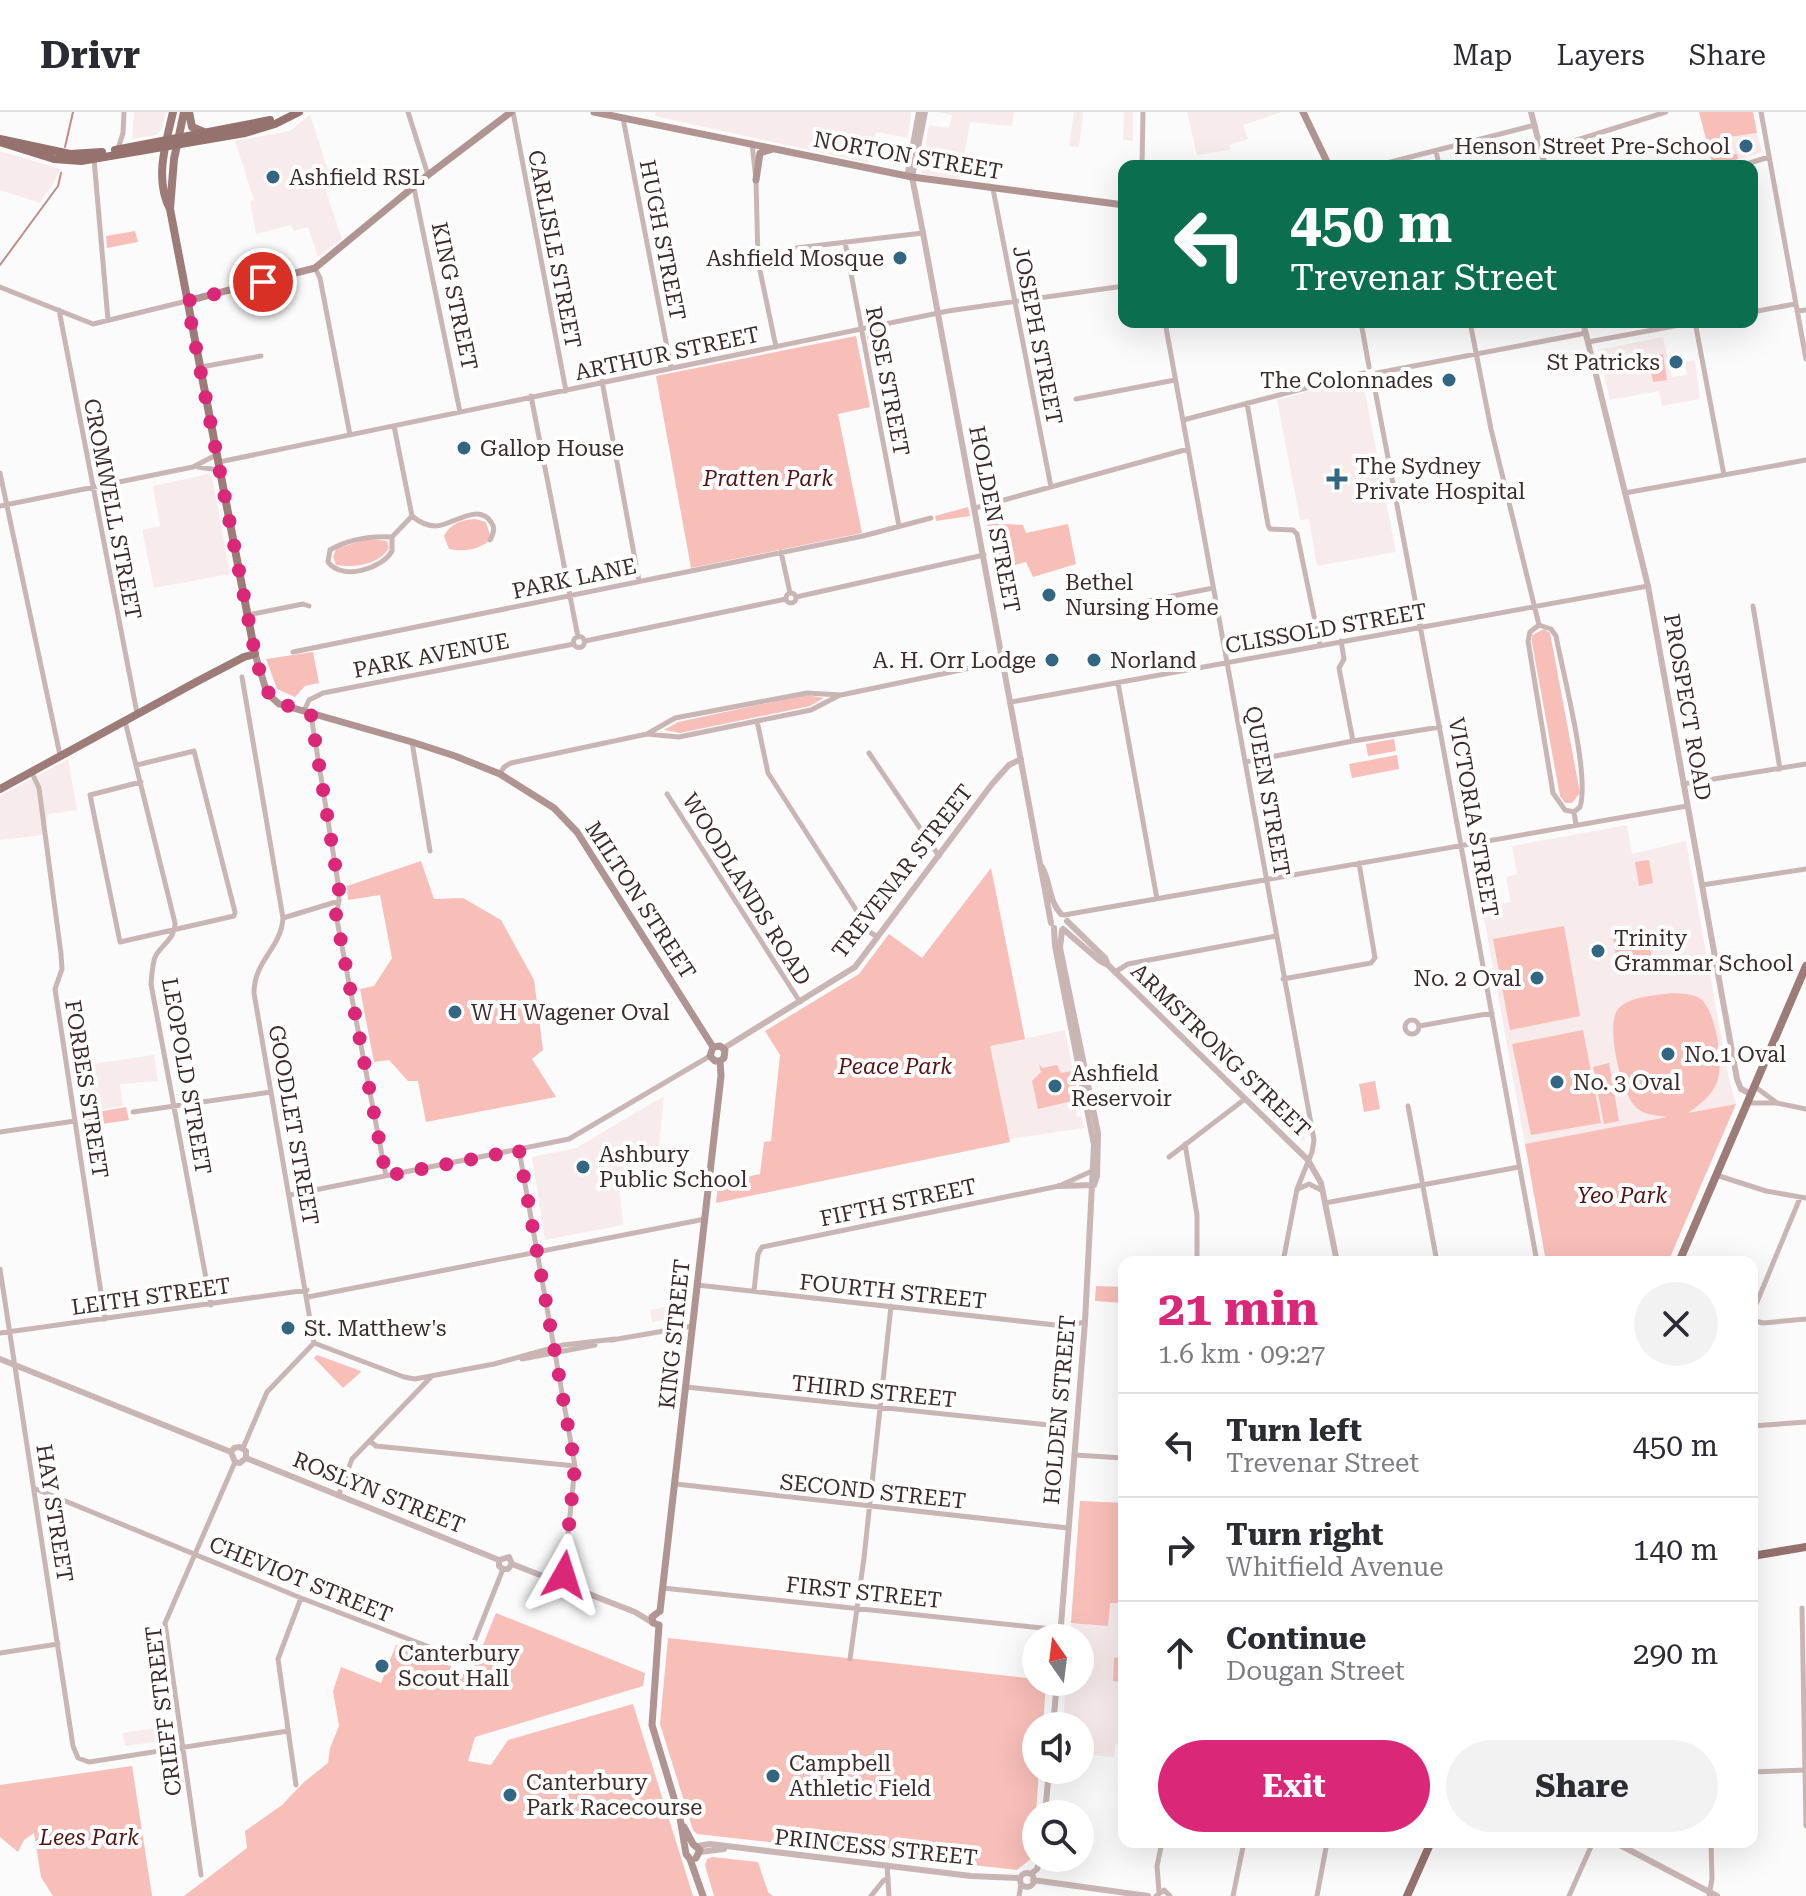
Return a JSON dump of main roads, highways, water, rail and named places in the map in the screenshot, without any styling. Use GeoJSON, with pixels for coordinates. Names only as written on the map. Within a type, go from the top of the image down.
{"type":"FeatureCollection","features":[{"type":"Feature","properties":{"kind":"highway"},"geometry":{"type":"LineString","coordinates":[[0,140],[54,159],[94,156],[258,124],[290,112]]}},
{"type":"Feature","properties":{"kind":"highway"},"geometry":{"type":"LineString","coordinates":[[177,141],[261,129],[299,112]]}},
{"type":"Feature","properties":{"kind":"highway"},"geometry":{"type":"LineString","coordinates":[[94,156],[118,149],[167,143]]}},
{"type":"Feature","properties":{"kind":"highway"},"geometry":{"type":"LineString","coordinates":[[1758,1555],[1806,1547]]}},
{"type":"Feature","properties":{"kind":"highway"},"geometry":{"type":"LineString","coordinates":[[1407,1896],[1428,1848]]}},
{"type":"Feature","properties":{"kind":"main road","name":"MILTON STREET"},"geometry":{"type":"LineString","coordinates":[[170,209],[165,200],[163,182],[173,112]]}},
{"type":"Feature","properties":{"kind":"main road","name":"MILTON STREET"},"geometry":{"type":"LineString","coordinates":[[187,112],[177,141],[170,209],[255,654],[263,684],[271,699],[307,713],[412,742],[500,774],[544,800],[569,821],[713,1047]]}},
{"type":"Feature","properties":{"kind":"main road"},"geometry":{"type":"LineString","coordinates":[[187,112],[192,127],[208,133]]}},
{"type":"Feature","properties":{"kind":"main road"},"geometry":{"type":"LineString","coordinates":[[187,301],[315,268],[428,175],[512,112]]}},
{"type":"Feature","properties":{"kind":"main road","name":"NORTON STREET"},"geometry":{"type":"LineString","coordinates":[[594,112],[644,119],[912,177],[1118,204]]}},
{"type":"Feature","properties":{"kind":"main road"},"geometry":{"type":"LineString","coordinates":[[1303,112],[1326,160]]}},
{"type":"Feature","properties":{"kind":"main road"},"geometry":{"type":"LineString","coordinates":[[756,180],[760,153],[776,148]]}},
{"type":"Feature","properties":{"kind":"main road"},"geometry":{"type":"LineString","coordinates":[[0,789],[244,657],[255,654]]}},
{"type":"Feature","properties":{"kind":"main road"},"geometry":{"type":"LineString","coordinates":[[1682,1256],[1806,966]]}},
{"type":"Feature","properties":{"kind":"main road"},"geometry":{"type":"LineString","coordinates":[[713,1047],[724,1048],[725,1056],[720,1061],[710,1056],[713,1047]]}},
{"type":"Feature","properties":{"kind":"main road","name":"KING STREET"},"geometry":{"type":"LineString","coordinates":[[703,1896],[694,1851],[680,1818],[651,1718],[656,1618],[663,1588],[676,1484],[721,1076],[720,1061]]}},
{"type":"Feature","properties":{"kind":"waterway"},"geometry":{"type":"LineString","coordinates":[[65,147],[73,112]]}},
{"type":"Feature","properties":{"kind":"waterway"},"geometry":{"type":"LineString","coordinates":[[0,265],[58,186],[61,173]]}},
{"type":"Feature","properties":{"kind":"place","name":"Henson Street Pre-School"},"geometry":{"type":"Point","coordinates":[1746,146]}},
{"type":"Feature","properties":{"kind":"place","name":"Ashfield RSL"},"geometry":{"type":"Point","coordinates":[273,177]}},
{"type":"Feature","properties":{"kind":"place","name":"Ashfield Mosque"},"geometry":{"type":"Point","coordinates":[900,258]}},
{"type":"Feature","properties":{"kind":"place","name":"St Patricks"},"geometry":{"type":"Point","coordinates":[1676,362]}},
{"type":"Feature","properties":{"kind":"place","name":"The Colonnades"},"geometry":{"type":"Point","coordinates":[1449,380]}},
{"type":"Feature","properties":{"kind":"place","name":"Gallop House"},"geometry":{"type":"Point","coordinates":[464,448]}},
{"type":"Feature","properties":{"kind":"place","name":"The Sydney Private Hospital"},"geometry":{"type":"Point","coordinates":[1337,479]}},
{"type":"Feature","properties":{"kind":"place","name":"Bethel Nursing Home"},"geometry":{"type":"Point","coordinates":[1049,595]}},
{"type":"Feature","properties":{"kind":"place","name":"A. H. Orr Lodge"},"geometry":{"type":"Point","coordinates":[1052,660]}},
{"type":"Feature","properties":{"kind":"place","name":"Norland"},"geometry":{"type":"Point","coordinates":[1094,660]}},
{"type":"Feature","properties":{"kind":"place","name":"Trinity Grammar School"},"geometry":{"type":"Point","coordinates":[1598,951]}},
{"type":"Feature","properties":{"kind":"place","name":"No. 2 Oval"},"geometry":{"type":"Point","coordinates":[1537,978]}},
{"type":"Feature","properties":{"kind":"place","name":"W H Wagener Oval"},"geometry":{"type":"Point","coordinates":[455,1012]}},
{"type":"Feature","properties":{"kind":"place","name":"No.1 Oval"},"geometry":{"type":"Point","coordinates":[1668,1054]}},
{"type":"Feature","properties":{"kind":"place","name":"No. 3 Oval"},"geometry":{"type":"Point","coordinates":[1557,1082]}},
{"type":"Feature","properties":{"kind":"place","name":"Ashfield Reservoir"},"geometry":{"type":"Point","coordinates":[1055,1086]}},
{"type":"Feature","properties":{"kind":"place","name":"Ashbury Public School"},"geometry":{"type":"Point","coordinates":[583,1167]}},
{"type":"Feature","properties":{"kind":"place","name":"St. Matthew's"},"geometry":{"type":"Point","coordinates":[288,1328]}},
{"type":"Feature","properties":{"kind":"place","name":"Canterbury Scout Hall"},"geometry":{"type":"Point","coordinates":[382,1666]}},
{"type":"Feature","properties":{"kind":"place","name":"Campbell Athletic Field"},"geometry":{"type":"Point","coordinates":[773,1776]}},
{"type":"Feature","properties":{"kind":"place","name":"Canterbury Park Racecourse"},"geometry":{"type":"Point","coordinates":[510,1795]}},
{"type":"Feature","properties":{"kind":"park label","name":"Pratten Park"},"geometry":{"type":"Point","coordinates":[768,478]}},
{"type":"Feature","properties":{"kind":"park label","name":"Peace Park"},"geometry":{"type":"Point","coordinates":[895,1066]}},
{"type":"Feature","properties":{"kind":"park label","name":"Yeo Park"},"geometry":{"type":"Point","coordinates":[1622,1195]}},
{"type":"Feature","properties":{"kind":"park label","name":"Lees Park"},"geometry":{"type":"Point","coordinates":[89,1837]}}]}
